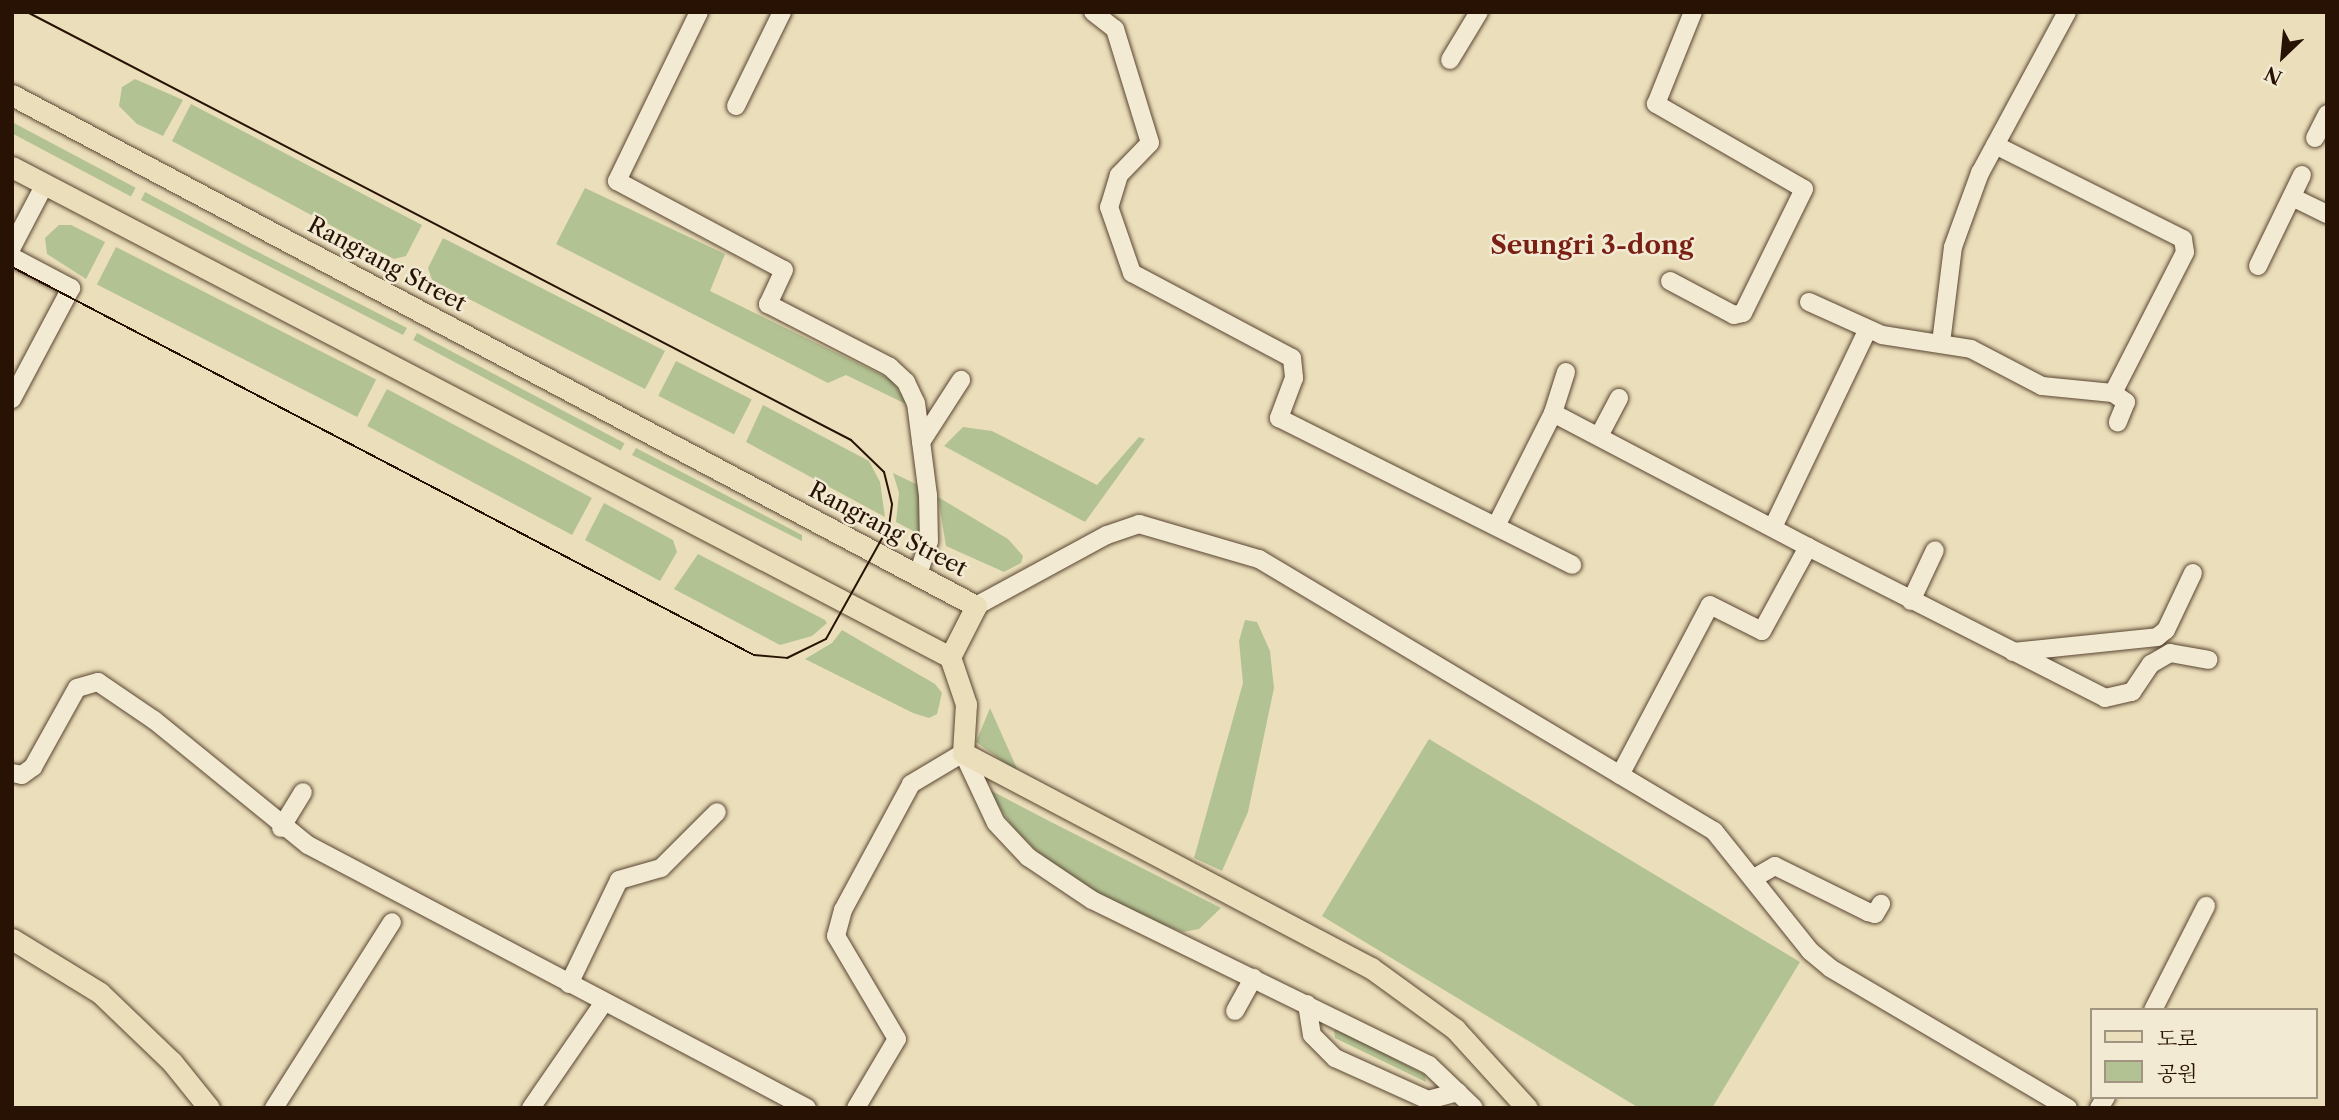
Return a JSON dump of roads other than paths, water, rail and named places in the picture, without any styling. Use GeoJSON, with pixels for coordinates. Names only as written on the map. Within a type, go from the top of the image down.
{"type":"FeatureCollection","features":[{"type":"Feature","properties":{"kind":"main road","name":"Rangrang Street"},"geometry":{"type":"LineString","coordinates":[[12,94],[976,606],[950,657]]}},
{"type":"Feature","properties":{"kind":"main road"},"geometry":{"type":"LineString","coordinates":[[12,167],[950,657],[966,704],[963,753],[1208,882],[1412,994],[1455,1029],[1527,1108]]}},
{"type":"Feature","properties":{"kind":"main road"},"geometry":{"type":"LineString","coordinates":[[12,940],[100,993],[172,1062],[209,1108]]}},
{"type":"Feature","properties":{"kind":"street"},"geometry":{"type":"LineString","coordinates":[[699,12],[617,181],[784,270],[768,304],[890,367],[916,403],[929,541],[918,574]]}},
{"type":"Feature","properties":{"kind":"street"},"geometry":{"type":"LineString","coordinates":[[736,106],[782,12]]}},
{"type":"Feature","properties":{"kind":"street"},"geometry":{"type":"LineString","coordinates":[[1093,12],[1115,29],[1150,143],[1119,175],[1109,207],[1132,273],[1292,358],[1294,378],[1279,418],[1572,565]]}},
{"type":"Feature","properties":{"kind":"street"},"geometry":{"type":"LineString","coordinates":[[1450,61],[1479,12]]}},
{"type":"Feature","properties":{"kind":"street"},"geometry":{"type":"LineString","coordinates":[[1670,281],[1734,315],[1743,313],[1804,189],[1656,104],[1693,12]]}},
{"type":"Feature","properties":{"kind":"street"},"geometry":{"type":"LineString","coordinates":[[1941,343],[1953,247],[1995,145],[2067,12]]}},
{"type":"Feature","properties":{"kind":"street"},"geometry":{"type":"LineString","coordinates":[[2315,138],[2327,114]]}},
{"type":"Feature","properties":{"kind":"street"},"geometry":{"type":"LineString","coordinates":[[1995,145],[2183,239],[2185,252],[2113,393]]}},
{"type":"Feature","properties":{"kind":"street"},"geometry":{"type":"LineString","coordinates":[[2258,266],[2302,175]]}},
{"type":"Feature","properties":{"kind":"street"},"geometry":{"type":"LineString","coordinates":[[12,247],[45,184]]}},
{"type":"Feature","properties":{"kind":"street"},"geometry":{"type":"LineString","coordinates":[[2292,197],[2327,214]]}},
{"type":"Feature","properties":{"kind":"street"},"geometry":{"type":"LineString","coordinates":[[12,257],[71,288],[12,399]]}},
{"type":"Feature","properties":{"kind":"street"},"geometry":{"type":"LineString","coordinates":[[1809,302],[1868,329],[1920,344],[1941,343],[1971,349],[2042,386],[2113,393],[2126,402],[2118,422]]}},
{"type":"Feature","properties":{"kind":"street"},"geometry":{"type":"LineString","coordinates":[[1774,525],[1868,329]]}},
{"type":"Feature","properties":{"kind":"street"},"geometry":{"type":"LineString","coordinates":[[1496,526],[1553,413],[1566,372]]}},
{"type":"Feature","properties":{"kind":"street"},"geometry":{"type":"LineString","coordinates":[[921,442],[961,380]]}},
{"type":"Feature","properties":{"kind":"street"},"geometry":{"type":"LineString","coordinates":[[1599,436],[1619,398]]}},
{"type":"Feature","properties":{"kind":"street"},"geometry":{"type":"LineString","coordinates":[[1553,413],[1774,525],[1808,547],[1911,601],[2105,698],[2118,699],[2132,692],[2162,656],[2208,660]]}},
{"type":"Feature","properties":{"kind":"street"},"geometry":{"type":"LineString","coordinates":[[976,606],[1107,535],[1139,524],[1188,534],[1259,559],[1714,831],[1810,951],[1830,968],[2068,1108]]}},
{"type":"Feature","properties":{"kind":"street"},"geometry":{"type":"LineString","coordinates":[[1620,775],[1710,605],[1762,631],[1808,547]]}},
{"type":"Feature","properties":{"kind":"street"},"geometry":{"type":"LineString","coordinates":[[1911,601],[1935,550]]}},
{"type":"Feature","properties":{"kind":"street"},"geometry":{"type":"LineString","coordinates":[[2013,652],[2157,637],[2166,630],[2193,573]]}},
{"type":"Feature","properties":{"kind":"street"},"geometry":{"type":"LineString","coordinates":[[12,773],[22,775],[33,767],[77,688],[98,682],[254,799],[281,828],[569,984],[807,1108]]}},
{"type":"Feature","properties":{"kind":"street"},"geometry":{"type":"LineString","coordinates":[[856,1108],[897,1039],[836,936],[844,910],[911,784],[963,753],[996,823],[1028,857],[1093,900],[1429,1065],[1474,1108]]}},
{"type":"Feature","properties":{"kind":"street"},"geometry":{"type":"LineString","coordinates":[[281,828],[303,793]]}},
{"type":"Feature","properties":{"kind":"street"},"geometry":{"type":"LineString","coordinates":[[569,984],[619,880],[661,868],[717,812]]}},
{"type":"Feature","properties":{"kind":"street"},"geometry":{"type":"LineString","coordinates":[[1754,878],[1775,866],[1868,912],[1875,914],[1881,904]]}},
{"type":"Feature","properties":{"kind":"street"},"geometry":{"type":"LineString","coordinates":[[2154,1008],[2206,906]]}},
{"type":"Feature","properties":{"kind":"street"},"geometry":{"type":"LineString","coordinates":[[275,1108],[392,922]]}},
{"type":"Feature","properties":{"kind":"street"},"geometry":{"type":"LineString","coordinates":[[1235,1011],[1253,978]]}},
{"type":"Feature","properties":{"kind":"street"},"geometry":{"type":"LineString","coordinates":[[531,1108],[604,1002]]}},
{"type":"Feature","properties":{"kind":"street"},"geometry":{"type":"LineString","coordinates":[[1307,1004],[1312,1035],[1335,1058],[1428,1100],[1458,1092]]}},
{"type":"Feature","properties":{"kind":"tram line"},"geometry":{"type":"LineString","coordinates":[[12,267],[754,655],[787,658],[826,639],[889,526],[892,504],[884,472],[851,440],[27,12]]}},
{"type":"Feature","properties":{"kind":"district","name":"Seungri 3-dong"},"geometry":{"type":"Point","coordinates":[1592,246]}}]}
